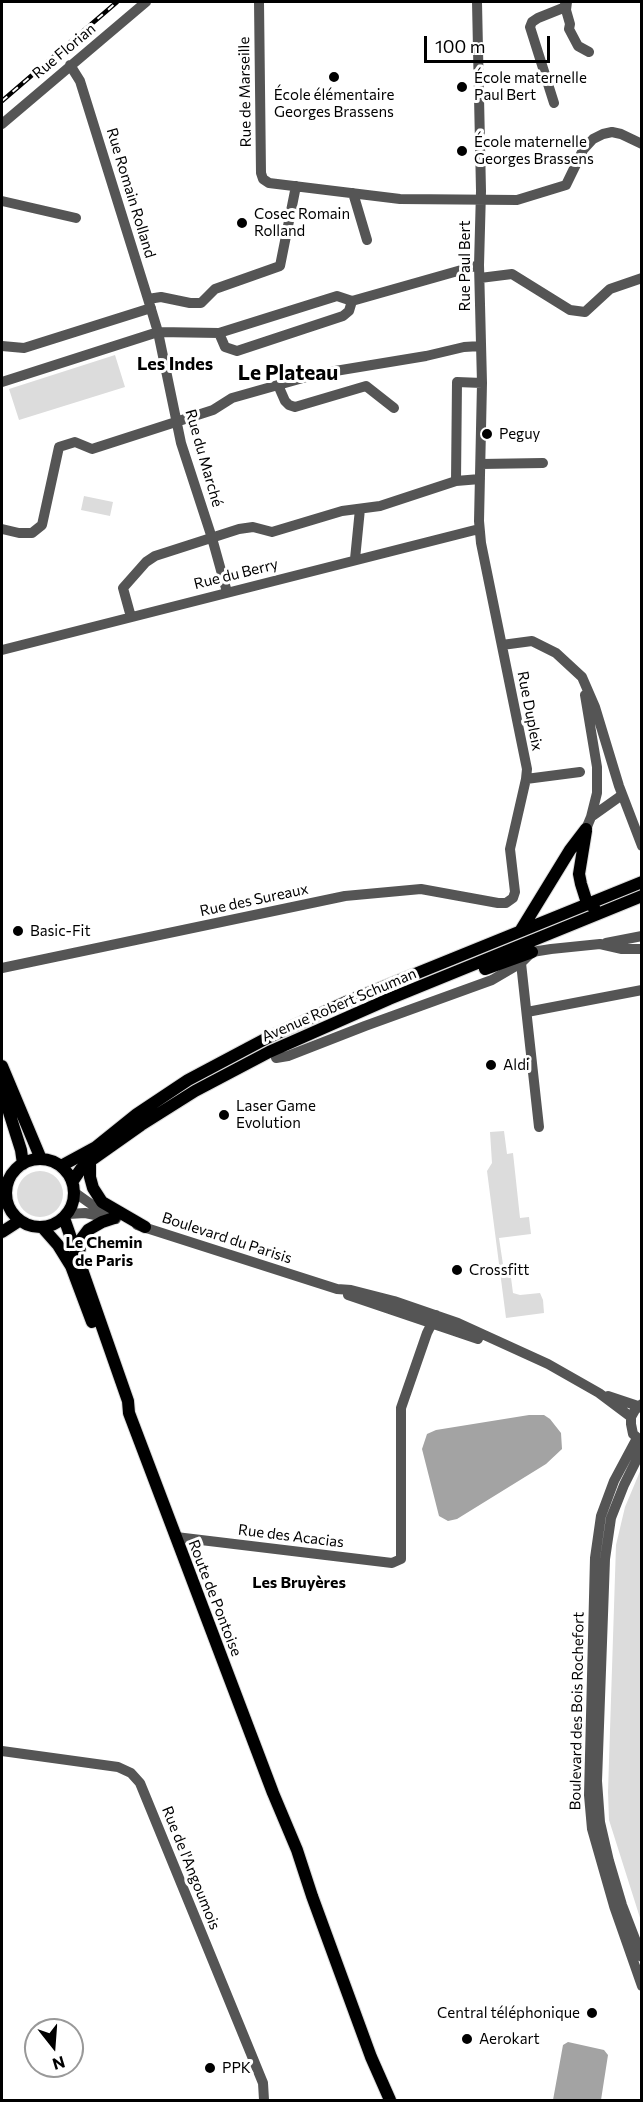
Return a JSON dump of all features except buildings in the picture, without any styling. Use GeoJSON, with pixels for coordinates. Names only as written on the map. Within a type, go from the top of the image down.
{"type":"FeatureCollection","features":[{"type":"Feature","properties":{"kind":"main road"},"geometry":{"type":"LineString","coordinates":[[589,823],[579,874],[580,884],[587,903],[602,913]]}},
{"type":"Feature","properties":{"kind":"main road"},"geometry":{"type":"LineString","coordinates":[[520,930],[589,823]]}},
{"type":"Feature","properties":{"kind":"main road","name":"Avenue Robert Schuman"},"geometry":{"type":"LineString","coordinates":[[61,1166],[96,1147],[137,1114],[188,1080],[236,1053],[346,1002],[642,882]]}},
{"type":"Feature","properties":{"kind":"main road","name":"Avenue Robert Schuman"},"geometry":{"type":"LineString","coordinates":[[73,1187],[81,1169],[90,1161],[195,1091],[389,999],[642,896]]}},
{"type":"Feature","properties":{"kind":"main road"},"geometry":{"type":"LineString","coordinates":[[389,999],[444,984],[532,952]]}},
{"type":"Feature","properties":{"kind":"main road"},"geometry":{"type":"LineString","coordinates":[[273,1054],[274,1041],[288,1028]]}},
{"type":"Feature","properties":{"kind":"main road"},"geometry":{"type":"LineString","coordinates":[[2,1066],[41,1159]]}},
{"type":"Feature","properties":{"kind":"main road"},"geometry":{"type":"LineString","coordinates":[[2,1090],[21,1150],[23,1164]]}},
{"type":"Feature","properties":{"kind":"main road"},"geometry":{"type":"LineString","coordinates":[[41,1159],[61,1166],[73,1187],[72,1207],[58,1223],[43,1228],[27,1225],[5,1209],[7,1185],[11,1176],[23,1164],[41,1159]]}},
{"type":"Feature","properties":{"kind":"main road"},"geometry":{"type":"LineString","coordinates":[[90,1161],[93,1188],[102,1202],[145,1227]]}},
{"type":"Feature","properties":{"kind":"main road","name":"Route de Pontoise"},"geometry":{"type":"LineString","coordinates":[[66,1216],[78,1258],[128,1401],[129,1413]]}},
{"type":"Feature","properties":{"kind":"main road"},"geometry":{"type":"LineString","coordinates":[[78,1258],[82,1238],[88,1230],[111,1217]]}},
{"type":"Feature","properties":{"kind":"main road"},"geometry":{"type":"LineString","coordinates":[[2,1232],[19,1221]]}},
{"type":"Feature","properties":{"kind":"main road","name":"Route de Pontoise"},"geometry":{"type":"LineString","coordinates":[[43,1228],[58,1245],[71,1266],[273,1793],[297,1850],[371,2057],[390,2100]]}},
{"type":"Feature","properties":{"kind":"street","name":"Rue Florian"},"geometry":{"type":"LineString","coordinates":[[2,124],[70,64],[146,2]]}},
{"type":"Feature","properties":{"kind":"street","name":"Rue de Marseille"},"geometry":{"type":"LineString","coordinates":[[259,2],[261,173],[265,181],[270,183],[296,186]]}},
{"type":"Feature","properties":{"kind":"street","name":"Rue Paul Bert"},"geometry":{"type":"LineString","coordinates":[[477,2],[482,382],[479,529]]}},
{"type":"Feature","properties":{"kind":"street"},"geometry":{"type":"LineString","coordinates":[[567,2],[569,29],[578,46],[589,52]]}},
{"type":"Feature","properties":{"kind":"street"},"geometry":{"type":"LineString","coordinates":[[554,104],[530,27],[532,22],[563,8],[567,2]]}},
{"type":"Feature","properties":{"kind":"street","name":"Rue Romain Rolland"},"geometry":{"type":"LineString","coordinates":[[70,64],[80,81],[158,332]]}},
{"type":"Feature","properties":{"kind":"street"},"geometry":{"type":"LineString","coordinates":[[2,346],[24,348],[161,297],[201,303],[215,290],[280,266],[296,186],[400,199],[517,200],[566,185],[584,150],[593,139],[603,134],[612,132],[621,134],[642,144]]}},
{"type":"Feature","properties":{"kind":"street"},"geometry":{"type":"LineString","coordinates":[[353,194],[368,240]]}},
{"type":"Feature","properties":{"kind":"street"},"geometry":{"type":"LineString","coordinates":[[2,201],[76,218]]}},
{"type":"Feature","properties":{"kind":"street"},"geometry":{"type":"LineString","coordinates":[[2,382],[158,332],[219,333],[337,296],[352,301],[479,265]]}},
{"type":"Feature","properties":{"kind":"street"},"geometry":{"type":"LineString","coordinates":[[480,278],[512,274],[570,310],[585,312],[610,289],[642,278]]}},
{"type":"Feature","properties":{"kind":"street"},"geometry":{"type":"LineString","coordinates":[[219,333],[225,347],[237,351],[344,316],[349,311],[352,301]]}},
{"type":"Feature","properties":{"kind":"street","name":"Rue du Marché"},"geometry":{"type":"LineString","coordinates":[[158,332],[181,443],[227,592]]}},
{"type":"Feature","properties":{"kind":"street"},"geometry":{"type":"LineString","coordinates":[[2,529],[32,533],[42,525],[59,447],[75,442],[92,448],[221,406],[227,400],[317,374],[426,356],[464,347],[481,346]]}},
{"type":"Feature","properties":{"kind":"street"},"geometry":{"type":"LineString","coordinates":[[456,481],[457,382],[482,382]]}},
{"type":"Feature","properties":{"kind":"street"},"geometry":{"type":"LineString","coordinates":[[278,385],[285,401],[295,407],[366,386],[394,408]]}},
{"type":"Feature","properties":{"kind":"street"},"geometry":{"type":"LineString","coordinates":[[481,464],[543,463]]}},
{"type":"Feature","properties":{"kind":"street"},"geometry":{"type":"LineString","coordinates":[[131,617],[123,588],[146,562],[155,556],[246,528],[253,527],[272,532],[342,511],[380,506],[456,481],[480,479]]}},
{"type":"Feature","properties":{"kind":"street"},"geometry":{"type":"LineString","coordinates":[[355,559],[360,509]]}},
{"type":"Feature","properties":{"kind":"street","name":"Rue du Berry"},"geometry":{"type":"LineString","coordinates":[[2,650],[479,529]]}},
{"type":"Feature","properties":{"kind":"street","name":"Rue Dupleix"},"geometry":{"type":"LineString","coordinates":[[479,529],[527,769],[510,849],[515,892],[513,898]]}},
{"type":"Feature","properties":{"kind":"street"},"geometry":{"type":"LineString","coordinates":[[502,645],[532,641],[556,653],[582,677],[595,707],[622,795],[640,841]]}},
{"type":"Feature","properties":{"kind":"street"},"geometry":{"type":"LineString","coordinates":[[582,677],[597,766],[597,793],[589,823]]}},
{"type":"Feature","properties":{"kind":"street"},"geometry":{"type":"LineString","coordinates":[[526,779],[580,772]]}},
{"type":"Feature","properties":{"kind":"street"},"geometry":{"type":"LineString","coordinates":[[589,823],[622,795]]}},
{"type":"Feature","properties":{"kind":"street"},"geometry":{"type":"LineString","coordinates":[[640,841],[642,823]]}},
{"type":"Feature","properties":{"kind":"street","name":"Rue des Sureaux"},"geometry":{"type":"LineString","coordinates":[[2,968],[345,896],[421,889],[498,903],[506,903],[513,898]]}},
{"type":"Feature","properties":{"kind":"street"},"geometry":{"type":"LineString","coordinates":[[273,1054],[288,1056],[492,980],[521,963],[532,952],[600,945],[642,936]]}},
{"type":"Feature","properties":{"kind":"street"},"geometry":{"type":"LineString","coordinates":[[600,945],[622,949],[642,949]]}},
{"type":"Feature","properties":{"kind":"street"},"geometry":{"type":"LineString","coordinates":[[521,963],[539,1127]]}},
{"type":"Feature","properties":{"kind":"street"},"geometry":{"type":"LineString","coordinates":[[527,1012],[642,990]]}},
{"type":"Feature","properties":{"kind":"street","name":"Boulevard du Parisis"},"geometry":{"type":"LineString","coordinates":[[73,1187],[111,1217]]}},
{"type":"Feature","properties":{"kind":"street","name":"Boulevard du Parisis"},"geometry":{"type":"LineString","coordinates":[[66,1216],[75,1212],[111,1217],[338,1289],[394,1301],[433,1319],[514,1348],[548,1364],[599,1393],[631,1417]]}},
{"type":"Feature","properties":{"kind":"street","name":"Rue des Acacias"},"geometry":{"type":"LineString","coordinates":[[176,1537],[392,1563],[402,1559],[401,1408],[433,1319]]}},
{"type":"Feature","properties":{"kind":"street","name":"Boulevard du Parisis"},"geometry":{"type":"LineString","coordinates":[[599,1393],[640,1405]]}},
{"type":"Feature","properties":{"kind":"street"},"geometry":{"type":"LineString","coordinates":[[639,1439],[632,1429],[631,1417],[640,1405]]}},
{"type":"Feature","properties":{"kind":"street","name":"Boulevard des Bois Rochefort"},"geometry":{"type":"LineString","coordinates":[[639,1439],[614,1481],[601,1516],[595,1558],[589,1796],[592,1829],[614,1906],[642,1986]]}},
{"type":"Feature","properties":{"kind":"street","name":"Boulevard des Bois Rochefort"},"geometry":{"type":"LineString","coordinates":[[642,1449],[611,1518],[605,1559],[597,1781],[600,1822],[609,1861],[622,1905],[642,1957]]}},
{"type":"Feature","properties":{"kind":"street","name":"Rue de l'Angoumois"},"geometry":{"type":"LineString","coordinates":[[2,1751],[118,1767],[131,1773],[140,1783],[262,2082],[264,2100]]}},
{"type":"Feature","properties":{"kind":"shaded area"},"geometry":{"type":"Polygon","coordinates":[[[115,355],[125,387],[19,420],[9,389],[115,355]]]}},
{"type":"Feature","properties":{"kind":"shaded area"},"geometry":{"type":"Polygon","coordinates":[[[84,496],[113,502],[110,516],[81,510],[84,496]]]}},
{"type":"Feature","properties":{"kind":"shaded area"},"geometry":{"type":"Polygon","coordinates":[[[504,1131],[507,1154],[513,1153],[520,1218],[529,1217],[531,1234],[499,1238],[504,1271],[510,1270],[513,1293],[520,1295],[540,1293],[544,1313],[506,1318],[487,1171],[492,1163],[490,1132],[504,1131]]]}},
{"type":"Feature","properties":{"kind":"shaded area"},"geometry":{"type":"Polygon","coordinates":[[[40,1171],[56,1178],[63,1194],[56,1210],[40,1217],[24,1210],[17,1194],[24,1178],[40,1171]]]}},
{"type":"Feature","properties":{"kind":"shaded area"},"geometry":{"type":"Polygon","coordinates":[[[529,1415],[544,1415],[550,1419],[561,1433],[562,1449],[546,1464],[457,1519],[448,1521],[439,1516],[422,1449],[427,1434],[436,1430],[529,1415]]]}},
{"type":"Feature","properties":{"kind":"shaded area"},"geometry":{"type":"Polygon","coordinates":[[[641,1469],[641,1921],[609,1820],[608,1792],[616,1545],[625,1507],[641,1469]]]}},
{"type":"Feature","properties":{"kind":"shaded area"},"geometry":{"type":"Polygon","coordinates":[[[568,2042],[604,2050],[608,2055],[601,2100],[553,2100],[563,2045],[568,2042]]]}},
{"type":"Feature","properties":{"kind":"railway"},"geometry":{"type":"LineString","coordinates":[[2,101],[117,2]]}},
{"type":"Feature","properties":{"kind":"place","name":"École élémentaire Georges Brassens"},"geometry":{"type":"Point","coordinates":[334,77]}},
{"type":"Feature","properties":{"kind":"place","name":"École maternelle Paul Bert"},"geometry":{"type":"Point","coordinates":[462,87]}},
{"type":"Feature","properties":{"kind":"place","name":"École maternelle Georges Brassens"},"geometry":{"type":"Point","coordinates":[462,151]}},
{"type":"Feature","properties":{"kind":"place","name":"Cosec Romain Rolland"},"geometry":{"type":"Point","coordinates":[242,223]}},
{"type":"Feature","properties":{"kind":"place","name":"Peguy"},"geometry":{"type":"Point","coordinates":[487,434]}},
{"type":"Feature","properties":{"kind":"place","name":"Basic-Fit"},"geometry":{"type":"Point","coordinates":[18,931]}},
{"type":"Feature","properties":{"kind":"place","name":"Aldi"},"geometry":{"type":"Point","coordinates":[491,1065]}},
{"type":"Feature","properties":{"kind":"place","name":"Laser Game Evolution"},"geometry":{"type":"Point","coordinates":[224,1115]}},
{"type":"Feature","properties":{"kind":"place","name":"Crossfitt"},"geometry":{"type":"Point","coordinates":[457,1270]}},
{"type":"Feature","properties":{"kind":"place","name":"Central téléphonique"},"geometry":{"type":"Point","coordinates":[592,2013]}},
{"type":"Feature","properties":{"kind":"place","name":"Aerokart"},"geometry":{"type":"Point","coordinates":[467,2039]}},
{"type":"Feature","properties":{"kind":"place","name":"PPK"},"geometry":{"type":"Point","coordinates":[210,2068]}},
{"type":"Feature","properties":{"kind":"district","name":"Les Indes"},"geometry":{"type":"Point","coordinates":[175,364]}},
{"type":"Feature","properties":{"kind":"district","name":"Le Plateau"},"geometry":{"type":"Point","coordinates":[288,373]}},
{"type":"Feature","properties":{"kind":"district","name":"Le Chemin de Paris"},"geometry":{"type":"Point","coordinates":[104,1252]}},
{"type":"Feature","properties":{"kind":"district","name":"Les Bruyères"},"geometry":{"type":"Point","coordinates":[299,1583]}}]}
